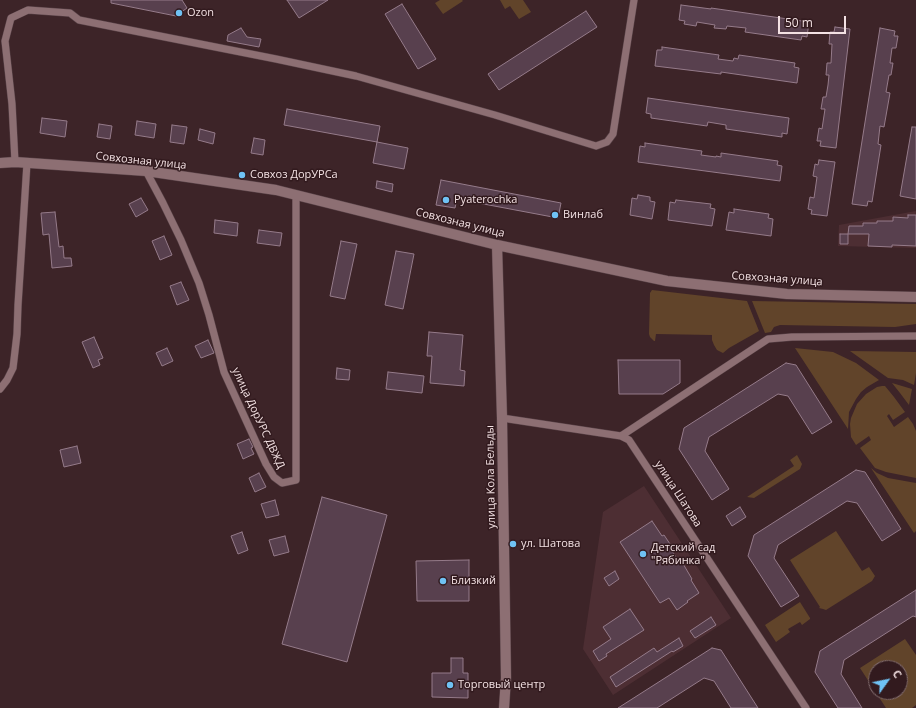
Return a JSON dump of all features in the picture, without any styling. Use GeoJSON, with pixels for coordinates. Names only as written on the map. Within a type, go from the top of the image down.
{"type":"FeatureCollection","features":[{"type":"Feature","properties":{"kind":"main road","name":"Совхозная улица"},"geometry":{"type":"LineString","coordinates":[[0,163],[15,162],[146,171],[276,190],[497,245],[667,281],[787,294],[916,297]]}},
{"type":"Feature","properties":{"kind":"main road","name":"улица Кола Бельды"},"geometry":{"type":"LineString","coordinates":[[497,245],[502,418],[506,678],[504,708]]}},
{"type":"Feature","properties":{"kind":"street"},"geometry":{"type":"LineString","coordinates":[[15,162],[12,104],[5,41],[11,18],[28,10],[70,13],[79,20],[356,76],[596,146],[607,142],[613,134],[634,0]]}},
{"type":"Feature","properties":{"kind":"street"},"geometry":{"type":"LineString","coordinates":[[0,389],[7,380],[13,368],[27,163]]}},
{"type":"Feature","properties":{"kind":"street","name":"улица ДорУРС ДВЖД"},"geometry":{"type":"LineString","coordinates":[[146,171],[181,240],[199,283],[224,372],[266,464],[274,477],[282,483],[296,480],[296,195]]}},
{"type":"Feature","properties":{"kind":"street"},"geometry":{"type":"LineString","coordinates":[[502,418],[621,436],[768,339],[792,337],[916,336]]}},
{"type":"Feature","properties":{"kind":"street","name":"улица Шатова"},"geometry":{"type":"LineString","coordinates":[[621,436],[629,440],[806,708]]}},
{"type":"Feature","properties":{"kind":"shaded area"},"geometry":{"type":"Polygon","coordinates":[[[440,0],[463,1],[443,14],[435,3],[440,0]]]}},
{"type":"Feature","properties":{"kind":"shaded area"},"geometry":{"type":"Polygon","coordinates":[[[500,0],[523,0],[531,12],[519,19],[510,6],[505,9],[500,0]]]}},
{"type":"Feature","properties":{"kind":"shaded area"},"geometry":{"type":"Polygon","coordinates":[[[916,211],[916,248],[838,246],[839,225],[916,211]]]}},
{"type":"Feature","properties":{"kind":"shaded area"},"geometry":{"type":"Polygon","coordinates":[[[652,290],[747,301],[759,331],[723,353],[717,350],[712,340],[712,335],[656,334],[654,341],[649,334],[650,293],[652,290]]]}},
{"type":"Feature","properties":{"kind":"shaded area"},"geometry":{"type":"Polygon","coordinates":[[[752,301],[916,304],[916,324],[895,327],[780,325],[774,327],[771,332],[765,333],[752,301]]]}},
{"type":"Feature","properties":{"kind":"shaded area"},"geometry":{"type":"Polygon","coordinates":[[[795,348],[833,352],[856,363],[879,380],[867,387],[856,399],[849,412],[848,429],[795,348]]]}},
{"type":"Feature","properties":{"kind":"shaded area"},"geometry":{"type":"Polygon","coordinates":[[[850,351],[916,352],[916,373],[914,385],[903,380],[888,378],[850,351]]]}},
{"type":"Feature","properties":{"kind":"shaded area"},"geometry":{"type":"Polygon","coordinates":[[[892,383],[912,389],[909,405],[900,393],[892,383]]]}},
{"type":"Feature","properties":{"kind":"shaded area"},"geometry":{"type":"Polygon","coordinates":[[[885,386],[905,412],[893,420],[889,414],[887,416],[894,427],[908,417],[916,431],[916,478],[886,472],[875,468],[860,448],[871,440],[869,436],[856,445],[851,437],[851,418],[857,404],[866,394],[877,387],[885,386]]]}},
{"type":"Feature","properties":{"kind":"shaded area"},"geometry":{"type":"Polygon","coordinates":[[[797,455],[802,464],[800,469],[754,498],[747,497],[794,466],[790,460],[797,455]]]}},
{"type":"Feature","properties":{"kind":"shaded area"},"geometry":{"type":"Polygon","coordinates":[[[871,468],[877,473],[888,478],[916,483],[916,531],[914,533],[871,468]]]}},
{"type":"Feature","properties":{"kind":"shaded area","name":"Детский сад \"Рябинка\""},"geometry":{"type":"Polygon","coordinates":[[[644,486],[731,618],[613,695],[583,649],[603,512],[644,486]]]}},
{"type":"Feature","properties":{"kind":"shaded area"},"geometry":{"type":"Polygon","coordinates":[[[836,531],[862,571],[869,567],[875,576],[872,581],[826,610],[819,608],[820,607],[790,560],[836,531]]]}},
{"type":"Feature","properties":{"kind":"shaded area"},"geometry":{"type":"Polygon","coordinates":[[[800,602],[810,619],[802,625],[800,622],[788,629],[790,632],[776,642],[765,625],[800,602]]]}},
{"type":"Feature","properties":{"kind":"shaded area"},"geometry":{"type":"Polygon","coordinates":[[[905,639],[916,655],[916,705],[912,708],[886,708],[881,700],[908,700],[908,660],[872,660],[905,639]]]}},
{"type":"Feature","properties":{"kind":"shaded area"},"geometry":{"type":"Polygon","coordinates":[[[868,663],[868,680],[860,668],[868,663]]]}},
{"type":"Feature","properties":{"kind":"building"},"geometry":{"type":"Polygon","coordinates":[[[111,0],[182,0],[187,8],[176,16],[111,3],[111,0]]]}},
{"type":"Feature","properties":{"kind":"building"},"geometry":{"type":"Polygon","coordinates":[[[287,0],[328,0],[299,18],[287,0]]]}},
{"type":"Feature","properties":{"kind":"building"},"geometry":{"type":"Polygon","coordinates":[[[402,4],[436,59],[418,69],[385,14],[402,4]]]}},
{"type":"Feature","properties":{"kind":"building"},"geometry":{"type":"Polygon","coordinates":[[[681,5],[809,22],[807,37],[802,36],[801,40],[745,32],[746,28],[727,26],[726,29],[714,28],[715,25],[697,22],[696,26],[684,24],[685,21],[679,20],[681,5]]]}},
{"type":"Feature","properties":{"kind":"building"},"geometry":{"type":"Polygon","coordinates":[[[586,11],[597,27],[499,90],[488,74],[586,11]]]}},
{"type":"Feature","properties":{"kind":"building"},"geometry":{"type":"Polygon","coordinates":[[[835,27],[850,29],[836,148],[820,146],[821,141],[817,141],[819,128],[822,129],[825,109],[821,109],[823,97],[826,97],[828,85],[829,75],[826,75],[827,63],[831,63],[832,44],[829,44],[830,32],[834,32],[835,27]]]}},
{"type":"Feature","properties":{"kind":"building"},"geometry":{"type":"Polygon","coordinates":[[[241,28],[247,37],[261,39],[259,47],[227,41],[228,35],[241,28]]]}},
{"type":"Feature","properties":{"kind":"building"},"geometry":{"type":"Polygon","coordinates":[[[880,28],[895,31],[894,36],[898,36],[896,48],[892,48],[890,63],[893,63],[886,92],[890,93],[884,127],[880,126],[878,144],[881,145],[872,202],[868,201],[867,206],[852,204],[880,28]]]}},
{"type":"Feature","properties":{"kind":"building"},"geometry":{"type":"Polygon","coordinates":[[[662,47],[719,55],[718,59],[733,61],[734,58],[738,59],[739,55],[795,63],[794,67],[799,68],[797,83],[721,72],[721,74],[655,66],[657,50],[662,50],[662,47]]]}},
{"type":"Feature","properties":{"kind":"building"},"geometry":{"type":"Polygon","coordinates":[[[648,98],[789,118],[787,134],[782,133],[782,137],[726,129],[726,125],[708,122],[707,126],[651,118],[651,114],[646,113],[648,98]]]}},
{"type":"Feature","properties":{"kind":"building"},"geometry":{"type":"Polygon","coordinates":[[[287,109],[380,126],[377,142],[284,125],[287,109]]]}},
{"type":"Feature","properties":{"kind":"building"},"geometry":{"type":"Polygon","coordinates":[[[42,118],[67,121],[65,137],[40,133],[42,118]]]}},
{"type":"Feature","properties":{"kind":"building"},"geometry":{"type":"Polygon","coordinates":[[[137,121],[156,124],[154,138],[135,135],[137,121]]]}},
{"type":"Feature","properties":{"kind":"building"},"geometry":{"type":"Polygon","coordinates":[[[99,124],[112,126],[110,139],[97,137],[99,124]]]}},
{"type":"Feature","properties":{"kind":"building"},"geometry":{"type":"Polygon","coordinates":[[[172,125],[187,127],[184,144],[170,142],[172,125]]]}},
{"type":"Feature","properties":{"kind":"building"},"geometry":{"type":"Polygon","coordinates":[[[912,127],[916,127],[916,199],[900,196],[912,127]]]}},
{"type":"Feature","properties":{"kind":"building"},"geometry":{"type":"Polygon","coordinates":[[[200,129],[215,133],[213,144],[198,140],[200,129]]]}},
{"type":"Feature","properties":{"kind":"building"},"geometry":{"type":"Polygon","coordinates":[[[254,138],[265,140],[263,155],[251,153],[254,138]]]}},
{"type":"Feature","properties":{"kind":"building"},"geometry":{"type":"Polygon","coordinates":[[[377,142],[408,148],[404,169],[373,163],[377,142]]]}},
{"type":"Feature","properties":{"kind":"building"},"geometry":{"type":"Polygon","coordinates":[[[645,143],[702,151],[701,155],[721,157],[721,153],[778,161],[777,165],[782,166],[780,181],[638,162],[640,146],[645,147],[645,143]]]}},
{"type":"Feature","properties":{"kind":"building"},"geometry":{"type":"Polygon","coordinates":[[[819,160],[835,162],[827,216],[811,214],[812,210],[808,209],[810,197],[814,198],[817,177],[813,176],[815,164],[818,165],[819,160]]]}},
{"type":"Feature","properties":{"kind":"building"},"geometry":{"type":"Polygon","coordinates":[[[441,180],[561,203],[558,218],[457,199],[455,208],[436,205],[441,180]]]}},
{"type":"Feature","properties":{"kind":"building"},"geometry":{"type":"Polygon","coordinates":[[[377,181],[393,184],[392,192],[376,188],[377,181]]]}},
{"type":"Feature","properties":{"kind":"building"},"geometry":{"type":"Polygon","coordinates":[[[638,195],[650,197],[650,201],[655,202],[652,219],[630,215],[632,198],[637,199],[638,195]]]}},
{"type":"Feature","properties":{"kind":"building"},"geometry":{"type":"Polygon","coordinates":[[[141,198],[148,210],[136,217],[129,204],[141,198]]]}},
{"type":"Feature","properties":{"kind":"building"},"geometry":{"type":"Polygon","coordinates":[[[676,200],[711,204],[710,208],[715,209],[712,226],[668,220],[670,202],[675,203],[676,200]]]}},
{"type":"Feature","properties":{"kind":"building"},"geometry":{"type":"Polygon","coordinates":[[[734,209],[769,214],[768,218],[773,219],[771,236],[726,230],[729,212],[734,213],[734,209]]]}},
{"type":"Feature","properties":{"kind":"building"},"geometry":{"type":"Polygon","coordinates":[[[55,212],[59,247],[63,246],[64,258],[71,258],[72,266],[52,268],[49,234],[43,235],[41,213],[55,212]]]}},
{"type":"Feature","properties":{"kind":"building"},"geometry":{"type":"Polygon","coordinates":[[[908,215],[916,215],[916,246],[868,246],[869,234],[848,234],[849,226],[863,226],[863,223],[877,223],[877,221],[893,221],[893,217],[908,218],[908,215]]]}},
{"type":"Feature","properties":{"kind":"building"},"geometry":{"type":"Polygon","coordinates":[[[215,220],[238,223],[237,236],[214,233],[215,220]]]}},
{"type":"Feature","properties":{"kind":"building"},"geometry":{"type":"Polygon","coordinates":[[[259,230],[282,233],[280,246],[257,243],[259,230]]]}},
{"type":"Feature","properties":{"kind":"building"},"geometry":{"type":"Polygon","coordinates":[[[840,234],[848,234],[848,244],[840,244],[840,234]]]}},
{"type":"Feature","properties":{"kind":"building"},"geometry":{"type":"Polygon","coordinates":[[[164,236],[172,255],[160,260],[152,241],[164,236]]]}},
{"type":"Feature","properties":{"kind":"building"},"geometry":{"type":"Polygon","coordinates":[[[341,241],[357,244],[345,299],[330,296],[341,241]]]}},
{"type":"Feature","properties":{"kind":"building"},"geometry":{"type":"Polygon","coordinates":[[[396,251],[414,254],[403,309],[385,305],[396,251]]]}},
{"type":"Feature","properties":{"kind":"building"},"geometry":{"type":"Polygon","coordinates":[[[181,282],[189,300],[177,305],[170,286],[181,282]]]}},
{"type":"Feature","properties":{"kind":"building"},"geometry":{"type":"Polygon","coordinates":[[[429,332],[463,335],[460,370],[465,371],[464,386],[430,383],[432,356],[427,356],[429,332]]]}},
{"type":"Feature","properties":{"kind":"building"},"geometry":{"type":"Polygon","coordinates":[[[94,337],[103,358],[98,360],[100,365],[93,368],[82,342],[94,337]]]}},
{"type":"Feature","properties":{"kind":"building"},"geometry":{"type":"Polygon","coordinates":[[[208,340],[214,353],[201,358],[195,346],[208,340]]]}},
{"type":"Feature","properties":{"kind":"building"},"geometry":{"type":"Polygon","coordinates":[[[167,348],[173,361],[162,366],[156,353],[167,348]]]}},
{"type":"Feature","properties":{"kind":"building"},"geometry":{"type":"Polygon","coordinates":[[[618,360],[680,360],[680,383],[663,394],[619,394],[618,360]]]}},
{"type":"Feature","properties":{"kind":"building"},"geometry":{"type":"Polygon","coordinates":[[[786,363],[796,365],[832,422],[812,434],[788,396],[778,394],[709,437],[705,451],[729,489],[712,500],[679,449],[684,428],[786,363]]]}},
{"type":"Feature","properties":{"kind":"building"},"geometry":{"type":"Polygon","coordinates":[[[337,368],[350,370],[349,380],[336,379],[337,368]]]}},
{"type":"Feature","properties":{"kind":"building"},"geometry":{"type":"Polygon","coordinates":[[[388,372],[424,376],[422,393],[386,389],[388,372]]]}},
{"type":"Feature","properties":{"kind":"building"},"geometry":{"type":"Polygon","coordinates":[[[249,439],[253,447],[251,448],[254,454],[243,459],[237,444],[249,439]]]}},
{"type":"Feature","properties":{"kind":"building"},"geometry":{"type":"Polygon","coordinates":[[[77,446],[81,463],[64,467],[60,450],[77,446]]]}},
{"type":"Feature","properties":{"kind":"building"},"geometry":{"type":"Polygon","coordinates":[[[856,470],[865,472],[901,529],[882,541],[857,503],[847,501],[778,545],[774,558],[799,596],[781,607],[748,556],[754,535],[856,470]]]}},
{"type":"Feature","properties":{"kind":"building"},"geometry":{"type":"Polygon","coordinates":[[[259,473],[266,487],[255,492],[249,478],[259,473]]]}},
{"type":"Feature","properties":{"kind":"building"},"geometry":{"type":"Polygon","coordinates":[[[322,497],[387,515],[347,662],[282,644],[322,497]]]}},
{"type":"Feature","properties":{"kind":"building"},"geometry":{"type":"Polygon","coordinates":[[[275,500],[279,515],[266,518],[261,504],[275,500]]]}},
{"type":"Feature","properties":{"kind":"building"},"geometry":{"type":"Polygon","coordinates":[[[740,507],[746,517],[732,526],[726,516],[740,507]]]}},
{"type":"Feature","properties":{"kind":"building"},"geometry":{"type":"Polygon","coordinates":[[[652,521],[674,550],[672,551],[680,563],[682,562],[699,593],[677,610],[669,598],[660,603],[620,542],[652,521]]]}},
{"type":"Feature","properties":{"kind":"building"},"geometry":{"type":"Polygon","coordinates":[[[242,532],[248,550],[238,554],[231,536],[242,532]]]}},
{"type":"Feature","properties":{"kind":"building"},"geometry":{"type":"Polygon","coordinates":[[[285,536],[289,552],[274,556],[269,540],[285,536]]]}},
{"type":"Feature","properties":{"kind":"building","name":"Близкий"},"geometry":{"type":"Polygon","coordinates":[[[469,560],[469,601],[417,601],[416,561],[469,560]]]}},
{"type":"Feature","properties":{"kind":"building"},"geometry":{"type":"Polygon","coordinates":[[[615,571],[619,579],[609,586],[604,578],[615,571]]]}},
{"type":"Feature","properties":{"kind":"building"},"geometry":{"type":"Polygon","coordinates":[[[916,590],[916,617],[913,616],[844,660],[841,674],[862,708],[838,708],[815,672],[820,651],[916,590]]]}},
{"type":"Feature","properties":{"kind":"building"},"geometry":{"type":"Polygon","coordinates":[[[630,609],[644,630],[606,654],[607,656],[599,661],[593,651],[611,639],[603,627],[630,609]]]}},
{"type":"Feature","properties":{"kind":"building"},"geometry":{"type":"Polygon","coordinates":[[[711,617],[716,625],[695,638],[690,631],[711,617]]]}},
{"type":"Feature","properties":{"kind":"building"},"geometry":{"type":"Polygon","coordinates":[[[679,638],[683,646],[673,652],[672,651],[616,687],[610,677],[654,648],[657,652],[679,638]]]}},
{"type":"Feature","properties":{"kind":"building"},"geometry":{"type":"Polygon","coordinates":[[[712,648],[721,650],[758,708],[731,708],[714,681],[704,678],[657,708],[618,708],[712,648]]]}},
{"type":"Feature","properties":{"kind":"building","name":"Торговый центр"},"geometry":{"type":"Polygon","coordinates":[[[451,658],[463,658],[463,673],[468,673],[468,698],[432,697],[432,673],[451,673],[451,658]]]}},
{"type":"Feature","properties":{"kind":"place","name":"Ozon"},"geometry":{"type":"Point","coordinates":[179,13]}},
{"type":"Feature","properties":{"kind":"place","name":"Совхоз ДорУPCа"},"geometry":{"type":"Point","coordinates":[242,175]}},
{"type":"Feature","properties":{"kind":"place","name":"Pyaterochka"},"geometry":{"type":"Point","coordinates":[446,200]}},
{"type":"Feature","properties":{"kind":"place","name":"Винлаб"},"geometry":{"type":"Point","coordinates":[555,215]}},
{"type":"Feature","properties":{"kind":"place","name":"ул. Шатова"},"geometry":{"type":"Point","coordinates":[513,544]}},
{"type":"Feature","properties":{"kind":"place","name":"Детский сад \"Рябинка\""},"geometry":{"type":"Point","coordinates":[643,554]}},
{"type":"Feature","properties":{"kind":"place","name":"Близкий"},"geometry":{"type":"Point","coordinates":[443,581]}},
{"type":"Feature","properties":{"kind":"place","name":"Торговый центр"},"geometry":{"type":"Point","coordinates":[450,685]}}]}
